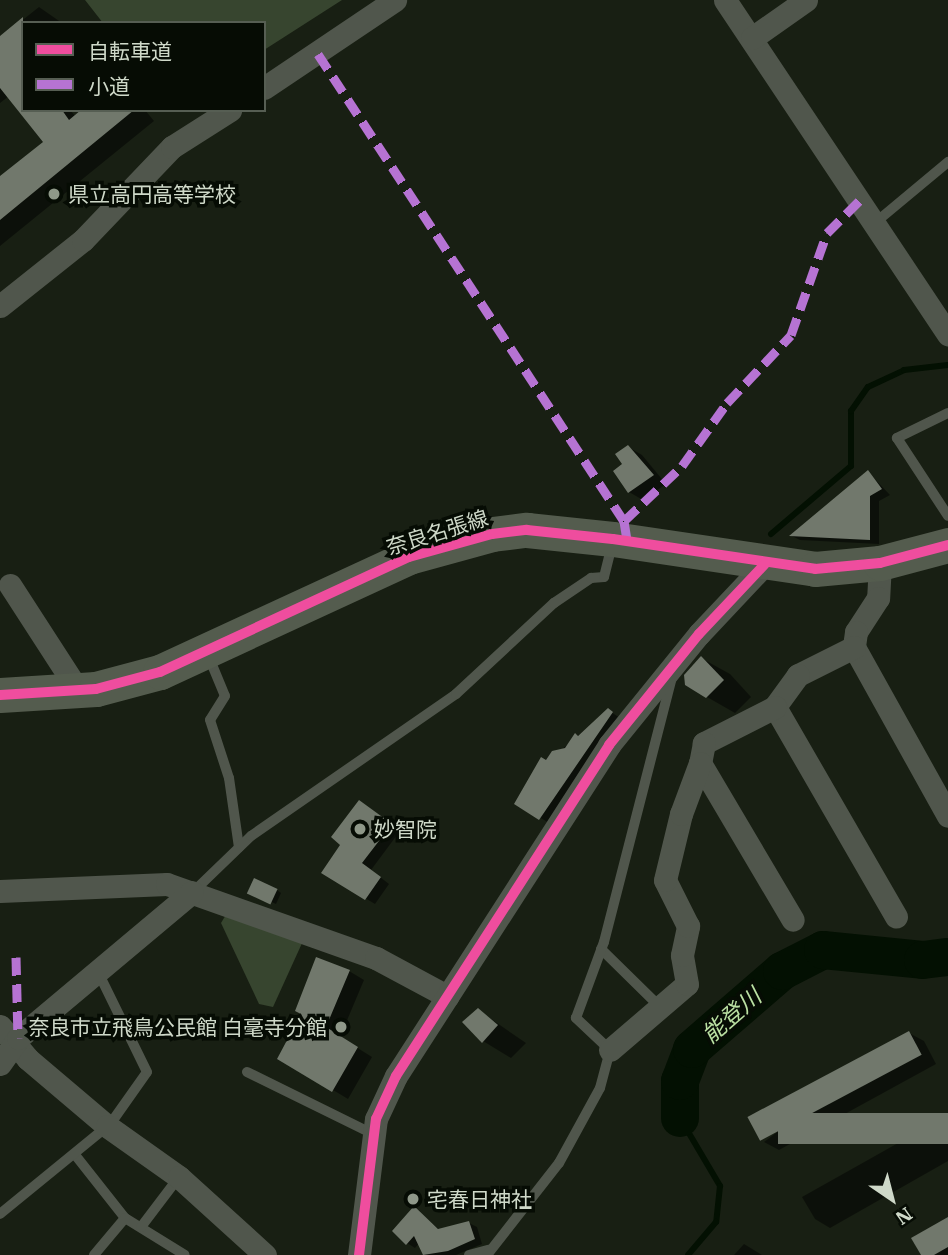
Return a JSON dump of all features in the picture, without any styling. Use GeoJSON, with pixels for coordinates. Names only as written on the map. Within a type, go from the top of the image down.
{"type":"FeatureCollection","features":[{"type":"Feature","properties":{"kind":"main road","name":"奈良名張線"},"geometry":{"type":"LineString","coordinates":[[0,695],[78,690],[160,672],[409,557],[492,534],[527,530],[613,539],[765,564],[815,569],[880,563],[948,545]]}},
{"type":"Feature","properties":{"kind":"street"},"geometry":{"type":"LineString","coordinates":[[266,87],[395,0]]}},
{"type":"Feature","properties":{"kind":"street"},"geometry":{"type":"LineString","coordinates":[[725,0],[876,222],[948,334]]}},
{"type":"Feature","properties":{"kind":"street"},"geometry":{"type":"LineString","coordinates":[[752,38],[806,0]]}},
{"type":"Feature","properties":{"kind":"street"},"geometry":{"type":"LineString","coordinates":[[0,306],[83,240],[172,147],[227,112]]}},
{"type":"Feature","properties":{"kind":"street"},"geometry":{"type":"LineString","coordinates":[[880,563],[878,597],[856,632],[854,647],[948,816]]}},
{"type":"Feature","properties":{"kind":"street"},"geometry":{"type":"LineString","coordinates":[[359,1255],[376,1119],[396,1076],[609,745],[765,564]]}},
{"type":"Feature","properties":{"kind":"street"},"geometry":{"type":"LineString","coordinates":[[9,585],[78,690]]}},
{"type":"Feature","properties":{"kind":"street"},"geometry":{"type":"LineString","coordinates":[[610,1050],[687,984],[682,955],[688,926],[665,880],[681,814],[700,763],[704,743],[775,707],[798,675],[854,647]]}},
{"type":"Feature","properties":{"kind":"street"},"geometry":{"type":"LineString","coordinates":[[775,707],[896,917]]}},
{"type":"Feature","properties":{"kind":"street"},"geometry":{"type":"LineString","coordinates":[[700,763],[793,920]]}},
{"type":"Feature","properties":{"kind":"street"},"geometry":{"type":"LineString","coordinates":[[0,891],[167,884],[376,958],[447,996]]}},
{"type":"Feature","properties":{"kind":"street"},"geometry":{"type":"LineString","coordinates":[[0,1064],[14,1044],[97,970],[192,892]]}},
{"type":"Feature","properties":{"kind":"street"},"geometry":{"type":"LineString","coordinates":[[0,1026],[14,1044],[107,1126],[179,1177],[265,1255]]}},
{"type":"Feature","properties":{"kind":"lane"},"geometry":{"type":"LineString","coordinates":[[876,222],[948,162]]}},
{"type":"Feature","properties":{"kind":"lane"},"geometry":{"type":"LineString","coordinates":[[948,413],[897,438],[948,516]]}},
{"type":"Feature","properties":{"kind":"lane"},"geometry":{"type":"LineString","coordinates":[[192,892],[239,847],[348,766],[456,694],[554,603],[591,578],[604,577],[613,539]]}},
{"type":"Feature","properties":{"kind":"lane"},"geometry":{"type":"LineString","coordinates":[[206,651],[225,696],[210,720],[229,778],[239,847]]}},
{"type":"Feature","properties":{"kind":"lane"},"geometry":{"type":"LineString","coordinates":[[469,1255],[488,1253],[559,1163],[600,1088],[610,1050],[576,1018],[601,949],[674,667]]}},
{"type":"Feature","properties":{"kind":"lane"},"geometry":{"type":"LineString","coordinates":[[601,949],[660,1007]]}},
{"type":"Feature","properties":{"kind":"lane"},"geometry":{"type":"LineString","coordinates":[[0,1214],[76,1156],[107,1126],[147,1072],[97,970]]}},
{"type":"Feature","properties":{"kind":"lane"},"geometry":{"type":"LineString","coordinates":[[247,1072],[375,1135]]}},
{"type":"Feature","properties":{"kind":"lane"},"geometry":{"type":"LineString","coordinates":[[76,1156],[125,1218],[185,1255]]}},
{"type":"Feature","properties":{"kind":"lane"},"geometry":{"type":"LineString","coordinates":[[141,1227],[179,1177]]}},
{"type":"Feature","properties":{"kind":"lane"},"geometry":{"type":"LineString","coordinates":[[94,1255],[125,1218]]}},
{"type":"Feature","properties":{"kind":"green space"},"geometry":{"type":"Polygon","coordinates":[[[85,0],[342,0],[266,49],[266,21],[101,21],[85,0]]]}},
{"type":"Feature","properties":{"kind":"green space"},"geometry":{"type":"Polygon","coordinates":[[[227,913],[303,941],[273,1007],[259,1004],[221,923],[227,913]]]}},
{"type":"Feature","properties":{"kind":"building"},"geometry":{"type":"Polygon","coordinates":[[[23,17],[21,112],[63,112],[69,120],[79,112],[132,112],[0,220],[0,176],[43,142],[0,88],[0,36],[23,17]]]}},
{"type":"Feature","properties":{"kind":"building"},"geometry":{"type":"Polygon","coordinates":[[[628,445],[654,475],[628,493],[613,471],[622,464],[615,454],[628,445]]]}},
{"type":"Feature","properties":{"kind":"building"},"geometry":{"type":"Polygon","coordinates":[[[868,470],[882,489],[870,496],[870,540],[789,536],[868,470]]]}},
{"type":"Feature","properties":{"kind":"building"},"geometry":{"type":"Polygon","coordinates":[[[701,656],[724,680],[706,698],[685,685],[684,675],[701,656]]]}},
{"type":"Feature","properties":{"kind":"building"},"geometry":{"type":"Polygon","coordinates":[[[608,708],[613,712],[539,820],[514,804],[541,757],[546,760],[552,751],[565,748],[575,733],[578,736],[608,708]]]}},
{"type":"Feature","properties":{"kind":"building"},"geometry":{"type":"Polygon","coordinates":[[[359,800],[392,824],[362,863],[381,877],[365,900],[321,873],[340,845],[331,837],[359,800]]]}},
{"type":"Feature","properties":{"kind":"building"},"geometry":{"type":"Polygon","coordinates":[[[254,878],[278,889],[270,904],[247,893],[254,878]]]}},
{"type":"Feature","properties":{"kind":"building"},"geometry":{"type":"Polygon","coordinates":[[[316,957],[350,970],[326,1027],[358,1047],[332,1092],[277,1059],[301,1014],[295,1011],[316,957]]]}},
{"type":"Feature","properties":{"kind":"building"},"geometry":{"type":"Polygon","coordinates":[[[478,1008],[498,1025],[482,1043],[462,1022],[478,1008]]]}},
{"type":"Feature","properties":{"kind":"building"},"geometry":{"type":"Polygon","coordinates":[[[909,1031],[922,1055],[760,1141],[747,1117],[909,1031]]]}},
{"type":"Feature","properties":{"kind":"building"},"geometry":{"type":"Polygon","coordinates":[[[778,1113],[948,1113],[948,1144],[778,1144],[778,1113]]]}},
{"type":"Feature","properties":{"kind":"building"},"geometry":{"type":"Polygon","coordinates":[[[414,1206],[438,1229],[469,1221],[475,1239],[448,1251],[423,1255],[414,1236],[406,1245],[392,1231],[414,1206]]]}},
{"type":"Feature","properties":{"kind":"building"},"geometry":{"type":"Polygon","coordinates":[[[948,1217],[948,1247],[934,1255],[921,1255],[911,1238],[948,1217]]]}},
{"type":"Feature","properties":{"kind":"waterway"},"geometry":{"type":"LineString","coordinates":[[771,534],[851,466],[851,411],[868,387],[904,370],[948,365]]}},
{"type":"Feature","properties":{"kind":"waterway","name":"能登川"},"geometry":{"type":"LineString","coordinates":[[680,1118],[680,1081],[692,1049],[782,971],[823,950],[923,960],[948,957]]}},
{"type":"Feature","properties":{"kind":"waterway","name":"能登川"},"geometry":{"type":"LineString","coordinates":[[680,1118],[720,1186],[716,1222],[688,1255]]}},
{"type":"Feature","properties":{"kind":"marked path"},"geometry":{"type":"LineString","coordinates":[[318,54],[624,521],[627,541]]}},
{"type":"Feature","properties":{"kind":"marked path"},"geometry":{"type":"LineString","coordinates":[[624,521],[682,466],[727,403],[791,335],[827,233],[860,200]]}},
{"type":"Feature","properties":{"kind":"marked path"},"geometry":{"type":"LineString","coordinates":[[16,957],[18,1038]]}},
{"type":"Feature","properties":{"kind":"cycle path"},"geometry":{"type":"LineString","coordinates":[[0,695],[96,689],[160,672],[409,557],[492,534],[527,530],[613,539],[815,569],[880,563],[948,545]]}},
{"type":"Feature","properties":{"kind":"cycle path"},"geometry":{"type":"LineString","coordinates":[[359,1255],[376,1119],[396,1076],[609,745],[699,634],[765,564]]}},
{"type":"Feature","properties":{"kind":"place","name":"県立高円高等学校"},"geometry":{"type":"Point","coordinates":[54,194]}},
{"type":"Feature","properties":{"kind":"place","name":"妙智院"},"geometry":{"type":"Point","coordinates":[360,829]}},
{"type":"Feature","properties":{"kind":"place","name":"奈良市立飛鳥公民館 白毫寺分館"},"geometry":{"type":"Point","coordinates":[341,1027]}},
{"type":"Feature","properties":{"kind":"place","name":"宅春日神社"},"geometry":{"type":"Point","coordinates":[413,1199]}}]}
